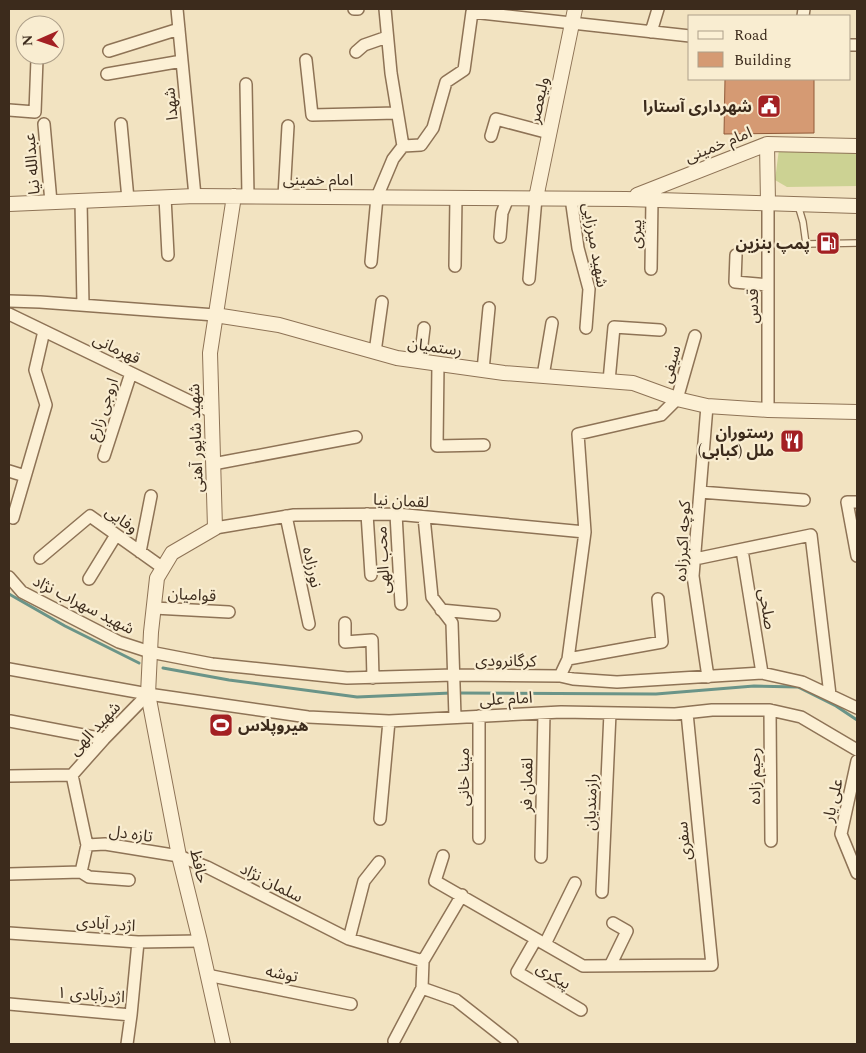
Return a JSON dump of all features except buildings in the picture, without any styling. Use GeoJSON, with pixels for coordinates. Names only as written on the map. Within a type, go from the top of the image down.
{"type":"FeatureCollection","features":[{"type":"Feature","properties":{"kind":"street","name":"شهدا"},"geometry":{"type":"LineString","coordinates":[[177,9],[195,196]]}},
{"type":"Feature","properties":{"kind":"street"},"geometry":{"type":"LineString","coordinates":[[371,262],[377,197],[393,159],[402,146],[384,9]]}},
{"type":"Feature","properties":{"kind":"street"},"geometry":{"type":"LineString","coordinates":[[651,32],[658,9]]}},
{"type":"Feature","properties":{"kind":"street"},"geometry":{"type":"LineString","coordinates":[[402,146],[421,145],[433,128],[446,82],[464,70],[472,10],[574,16],[651,32],[688,36]]}},
{"type":"Feature","properties":{"kind":"street","name":"ولیعصر"},"geometry":{"type":"LineString","coordinates":[[536,198],[574,16]]}},
{"type":"Feature","properties":{"kind":"street"},"geometry":{"type":"LineString","coordinates":[[109,52],[179,29]]}},
{"type":"Feature","properties":{"kind":"street"},"geometry":{"type":"LineString","coordinates":[[356,52],[364,45],[387,37]]}},
{"type":"Feature","properties":{"kind":"street"},"geometry":{"type":"LineString","coordinates":[[306,60],[312,115],[397,113]]}},
{"type":"Feature","properties":{"kind":"street"},"geometry":{"type":"LineString","coordinates":[[107,74],[182,61]]}},
{"type":"Feature","properties":{"kind":"street"},"geometry":{"type":"LineString","coordinates":[[9,110],[35,112],[37,65]]}},
{"type":"Feature","properties":{"kind":"street"},"geometry":{"type":"LineString","coordinates":[[241,196],[246,84]]}},
{"type":"Feature","properties":{"kind":"street"},"geometry":{"type":"LineString","coordinates":[[491,136],[496,119],[549,133]]}},
{"type":"Feature","properties":{"kind":"street","name":"عبدالله نیا"},"geometry":{"type":"LineString","coordinates":[[44,124],[50,202]]}},
{"type":"Feature","properties":{"kind":"street"},"geometry":{"type":"LineString","coordinates":[[121,124],[128,198]]}},
{"type":"Feature","properties":{"kind":"street"},"geometry":{"type":"LineString","coordinates":[[284,196],[288,126]]}},
{"type":"Feature","properties":{"kind":"street"},"geometry":{"type":"LineString","coordinates":[[767,144],[768,202]]}},
{"type":"Feature","properties":{"kind":"street","name":"امام خمینی"},"geometry":{"type":"LineString","coordinates":[[626,199],[656,189],[767,144],[857,146]]}},
{"type":"Feature","properties":{"kind":"street","name":"امام خمینی"},"geometry":{"type":"LineString","coordinates":[[9,204],[195,196],[284,196],[652,199],[857,206]]}},
{"type":"Feature","properties":{"kind":"street","name":"شهید شاپور آهنی"},"geometry":{"type":"LineString","coordinates":[[215,528],[210,353],[215,315],[241,196]]}},
{"type":"Feature","properties":{"kind":"street"},"geometry":{"type":"LineString","coordinates":[[165,197],[168,255]]}},
{"type":"Feature","properties":{"kind":"street"},"geometry":{"type":"LineString","coordinates":[[455,266],[456,197]]}},
{"type":"Feature","properties":{"kind":"street"},"geometry":{"type":"LineString","coordinates":[[500,237],[502,213],[508,198]]}},
{"type":"Feature","properties":{"kind":"street"},"geometry":{"type":"LineString","coordinates":[[529,279],[536,198]]}},
{"type":"Feature","properties":{"kind":"street","name":"شهید میرزایی"},"geometry":{"type":"LineString","coordinates":[[570,198],[578,248],[589,289],[586,328]]}},
{"type":"Feature","properties":{"kind":"street","name":"پیری"},"geometry":{"type":"LineString","coordinates":[[651,269],[652,199]]}},
{"type":"Feature","properties":{"kind":"street"},"geometry":{"type":"LineString","coordinates":[[81,200],[83,305]]}},
{"type":"Feature","properties":{"kind":"street","name":"قدس"},"geometry":{"type":"LineString","coordinates":[[768,202],[768,410]]}},
{"type":"Feature","properties":{"kind":"street"},"geometry":{"type":"LineString","coordinates":[[736,254],[735,282],[768,285]]}},
{"type":"Feature","properties":{"kind":"street","name":"رستمیان"},"geometry":{"type":"LineString","coordinates":[[9,302],[83,305],[215,315],[279,325],[397,358],[483,370],[633,383],[678,399],[707,406],[768,410],[857,412]]}},
{"type":"Feature","properties":{"kind":"street"},"geometry":{"type":"LineString","coordinates":[[375,352],[382,302]]}},
{"type":"Feature","properties":{"kind":"street"},"geometry":{"type":"LineString","coordinates":[[483,370],[489,308]]}},
{"type":"Feature","properties":{"kind":"street","name":"قهرمانی"},"geometry":{"type":"LineString","coordinates":[[9,314],[212,412]]}},
{"type":"Feature","properties":{"kind":"street"},"geometry":{"type":"LineString","coordinates":[[543,376],[552,323]]}},
{"type":"Feature","properties":{"kind":"street"},"geometry":{"type":"LineString","coordinates":[[609,381],[614,327],[660,330]]}},
{"type":"Feature","properties":{"kind":"street"},"geometry":{"type":"LineString","coordinates":[[420,361],[424,328]]}},
{"type":"Feature","properties":{"kind":"street"},"geometry":{"type":"LineString","coordinates":[[13,518],[46,405],[35,370],[44,331]]}},
{"type":"Feature","properties":{"kind":"street","name":"سیفی"},"geometry":{"type":"LineString","coordinates":[[678,399],[695,336]]}},
{"type":"Feature","properties":{"kind":"street"},"geometry":{"type":"LineString","coordinates":[[438,364],[437,446],[484,445]]}},
{"type":"Feature","properties":{"kind":"street","name":"اروجی زارع"},"geometry":{"type":"LineString","coordinates":[[104,456],[132,373]]}},
{"type":"Feature","properties":{"kind":"street"},"geometry":{"type":"LineString","coordinates":[[560,676],[568,659],[585,532],[578,434],[661,415],[678,399]]}},
{"type":"Feature","properties":{"kind":"street","name":"کوچه اکبرزاده"},"geometry":{"type":"LineString","coordinates":[[707,406],[693,576],[708,677]]}},
{"type":"Feature","properties":{"kind":"street"},"geometry":{"type":"LineString","coordinates":[[213,464],[356,437]]}},
{"type":"Feature","properties":{"kind":"street"},"geometry":{"type":"LineString","coordinates":[[9,471],[26,476]]}},
{"type":"Feature","properties":{"kind":"street"},"geometry":{"type":"LineString","coordinates":[[700,492],[804,500]]}},
{"type":"Feature","properties":{"kind":"street"},"geometry":{"type":"LineString","coordinates":[[140,552],[151,496]]}},
{"type":"Feature","properties":{"kind":"street"},"geometry":{"type":"LineString","coordinates":[[857,502],[847,502],[857,556]]}},
{"type":"Feature","properties":{"kind":"street"},"geometry":{"type":"LineString","coordinates":[[367,514],[371,575]]}},
{"type":"Feature","properties":{"kind":"street","name":"لقمان نیا"},"geometry":{"type":"LineString","coordinates":[[215,528],[286,516],[396,514],[484,524],[585,532]]}},
{"type":"Feature","properties":{"kind":"street","name":"محب الهی"},"geometry":{"type":"LineString","coordinates":[[396,514],[401,604]]}},
{"type":"Feature","properties":{"kind":"street","name":"وفایی"},"geometry":{"type":"LineString","coordinates":[[40,558],[90,516],[163,568]]}},
{"type":"Feature","properties":{"kind":"street","name":"نورزاده"},"geometry":{"type":"LineString","coordinates":[[286,516],[309,624]]}},
{"type":"Feature","properties":{"kind":"street"},"geometry":{"type":"LineString","coordinates":[[424,517],[432,597],[452,624],[456,717]]}},
{"type":"Feature","properties":{"kind":"street"},"geometry":{"type":"LineString","coordinates":[[150,652],[157,578],[172,554],[215,528]]}},
{"type":"Feature","properties":{"kind":"street"},"geometry":{"type":"LineString","coordinates":[[89,579],[116,535]]}},
{"type":"Feature","properties":{"kind":"street"},"geometry":{"type":"LineString","coordinates":[[695,559],[811,535],[830,695]]}},
{"type":"Feature","properties":{"kind":"street","name":"صلحی"},"geometry":{"type":"LineString","coordinates":[[742,550],[762,673]]}},
{"type":"Feature","properties":{"kind":"street","name":"شهید سهراب نژاد"},"geometry":{"type":"LineString","coordinates":[[9,577],[22,592],[120,642],[150,652]]}},
{"type":"Feature","properties":{"kind":"street"},"geometry":{"type":"LineString","coordinates":[[568,659],[662,642],[658,599]]}},
{"type":"Feature","properties":{"kind":"street","name":"قوامیان"},"geometry":{"type":"LineString","coordinates":[[154,608],[229,612]]}},
{"type":"Feature","properties":{"kind":"street"},"geometry":{"type":"LineString","coordinates":[[441,610],[494,615]]}},
{"type":"Feature","properties":{"kind":"street"},"geometry":{"type":"LineString","coordinates":[[345,623],[345,642],[372,640],[373,678]]}},
{"type":"Feature","properties":{"kind":"street","name":"کرگانرودی"},"geometry":{"type":"LineString","coordinates":[[150,652],[222,665],[347,678],[454,675],[560,676],[573,679],[617,682],[762,673],[802,682],[857,708]]}},
{"type":"Feature","properties":{"kind":"street","name":"حافظ"},"geometry":{"type":"LineString","coordinates":[[150,652],[148,694],[179,856],[223,1044]]}},
{"type":"Feature","properties":{"kind":"street","name":"امام علی"},"geometry":{"type":"LineString","coordinates":[[9,669],[148,694],[308,717],[389,721],[544,713],[687,713],[712,710],[770,710],[801,717],[857,750]]}},
{"type":"Feature","properties":{"kind":"street","name":"شهید الهی"},"geometry":{"type":"LineString","coordinates":[[88,845],[72,775],[148,694]]}},
{"type":"Feature","properties":{"kind":"street","name":"رحیم زاده"},"geometry":{"type":"LineString","coordinates":[[770,710],[771,841]]}},
{"type":"Feature","properties":{"kind":"street","name":"لقمان فر"},"geometry":{"type":"LineString","coordinates":[[541,857],[544,713]]}},
{"type":"Feature","properties":{"kind":"street","name":"رازمندیان"},"geometry":{"type":"LineString","coordinates":[[602,892],[610,713]]}},
{"type":"Feature","properties":{"kind":"street","name":"سفری"},"geometry":{"type":"LineString","coordinates":[[610,966],[712,965],[687,713]]}},
{"type":"Feature","properties":{"kind":"street","name":"مینا خانی"},"geometry":{"type":"LineString","coordinates":[[479,716],[479,838]]}},
{"type":"Feature","properties":{"kind":"street"},"geometry":{"type":"LineString","coordinates":[[10,721],[104,739]]}},
{"type":"Feature","properties":{"kind":"street"},"geometry":{"type":"LineString","coordinates":[[380,819],[389,721]]}},
{"type":"Feature","properties":{"kind":"street","name":"علی یار"},"geometry":{"type":"LineString","coordinates":[[857,761],[841,834],[857,873]]}},
{"type":"Feature","properties":{"kind":"street"},"geometry":{"type":"LineString","coordinates":[[9,776],[72,775]]}},
{"type":"Feature","properties":{"kind":"street","name":"تازه دل"},"geometry":{"type":"LineString","coordinates":[[81,872],[88,845],[106,844],[179,856]]}},
{"type":"Feature","properties":{"kind":"street","name":"سلمان نژاد"},"geometry":{"type":"LineString","coordinates":[[179,856],[207,867],[349,939],[423,961]]}},
{"type":"Feature","properties":{"kind":"street"},"geometry":{"type":"LineString","coordinates":[[443,856],[435,881],[583,966],[610,966],[627,931],[612,923]]}},
{"type":"Feature","properties":{"kind":"street"},"geometry":{"type":"LineString","coordinates":[[349,939],[364,881],[379,862]]}},
{"type":"Feature","properties":{"kind":"street"},"geometry":{"type":"LineString","coordinates":[[9,874],[81,872],[89,877],[130,880]]}},
{"type":"Feature","properties":{"kind":"street"},"geometry":{"type":"LineString","coordinates":[[541,941],[575,883]]}},
{"type":"Feature","properties":{"kind":"street"},"geometry":{"type":"LineString","coordinates":[[394,1041],[422,988],[423,961],[462,895]]}},
{"type":"Feature","properties":{"kind":"street","name":"اژدر آبادی"},"geometry":{"type":"LineString","coordinates":[[9,933],[138,942],[200,941]]}},
{"type":"Feature","properties":{"kind":"street","name":"پیکری"},"geometry":{"type":"LineString","coordinates":[[541,941],[517,972],[581,1010]]}},
{"type":"Feature","properties":{"kind":"street","name":"اژدرآبادی ۱"},"geometry":{"type":"LineString","coordinates":[[9,1004],[131,1015],[138,942]]}},
{"type":"Feature","properties":{"kind":"street","name":"توشه"},"geometry":{"type":"LineString","coordinates":[[206,975],[351,1004]]}},
{"type":"Feature","properties":{"kind":"street"},"geometry":{"type":"LineString","coordinates":[[422,988],[456,1000],[512,1044]]}},
{"type":"Feature","properties":{"kind":"street"},"geometry":{"type":"LineString","coordinates":[[127,1044],[131,1015]]}},
{"type":"Feature","properties":{"kind":"lane"},"geometry":{"type":"LineString","coordinates":[[797,203],[803,222],[806,244],[857,243]]}},
{"type":"Feature","properties":{"kind":"green space"},"geometry":{"type":"Polygon","coordinates":[[[779,149],[857,152],[857,186],[787,187],[775,180],[779,149]]]}},
{"type":"Feature","properties":{"kind":"waterway"},"geometry":{"type":"LineString","coordinates":[[9,594],[65,626],[139,663]]}},
{"type":"Feature","properties":{"kind":"waterway"},"geometry":{"type":"LineString","coordinates":[[163,668],[229,680],[357,697],[451,693]]}},
{"type":"Feature","properties":{"kind":"waterway"},"geometry":{"type":"LineString","coordinates":[[457,693],[656,694],[754,686],[798,687],[836,706],[857,720]]}},
{"type":"Feature","properties":{"kind":"place","name":"شهرداری آستارا"},"geometry":{"type":"Point","coordinates":[769,106]}},
{"type":"Feature","properties":{"kind":"place","name":"پمپ بنزین"},"geometry":{"type":"Point","coordinates":[828,243]}},
{"type":"Feature","properties":{"kind":"place","name":"رستوران ملل (کبابی)"},"geometry":{"type":"Point","coordinates":[792,441]}},
{"type":"Feature","properties":{"kind":"place","name":"هیروپلاس"},"geometry":{"type":"Point","coordinates":[221,725]}}]}
